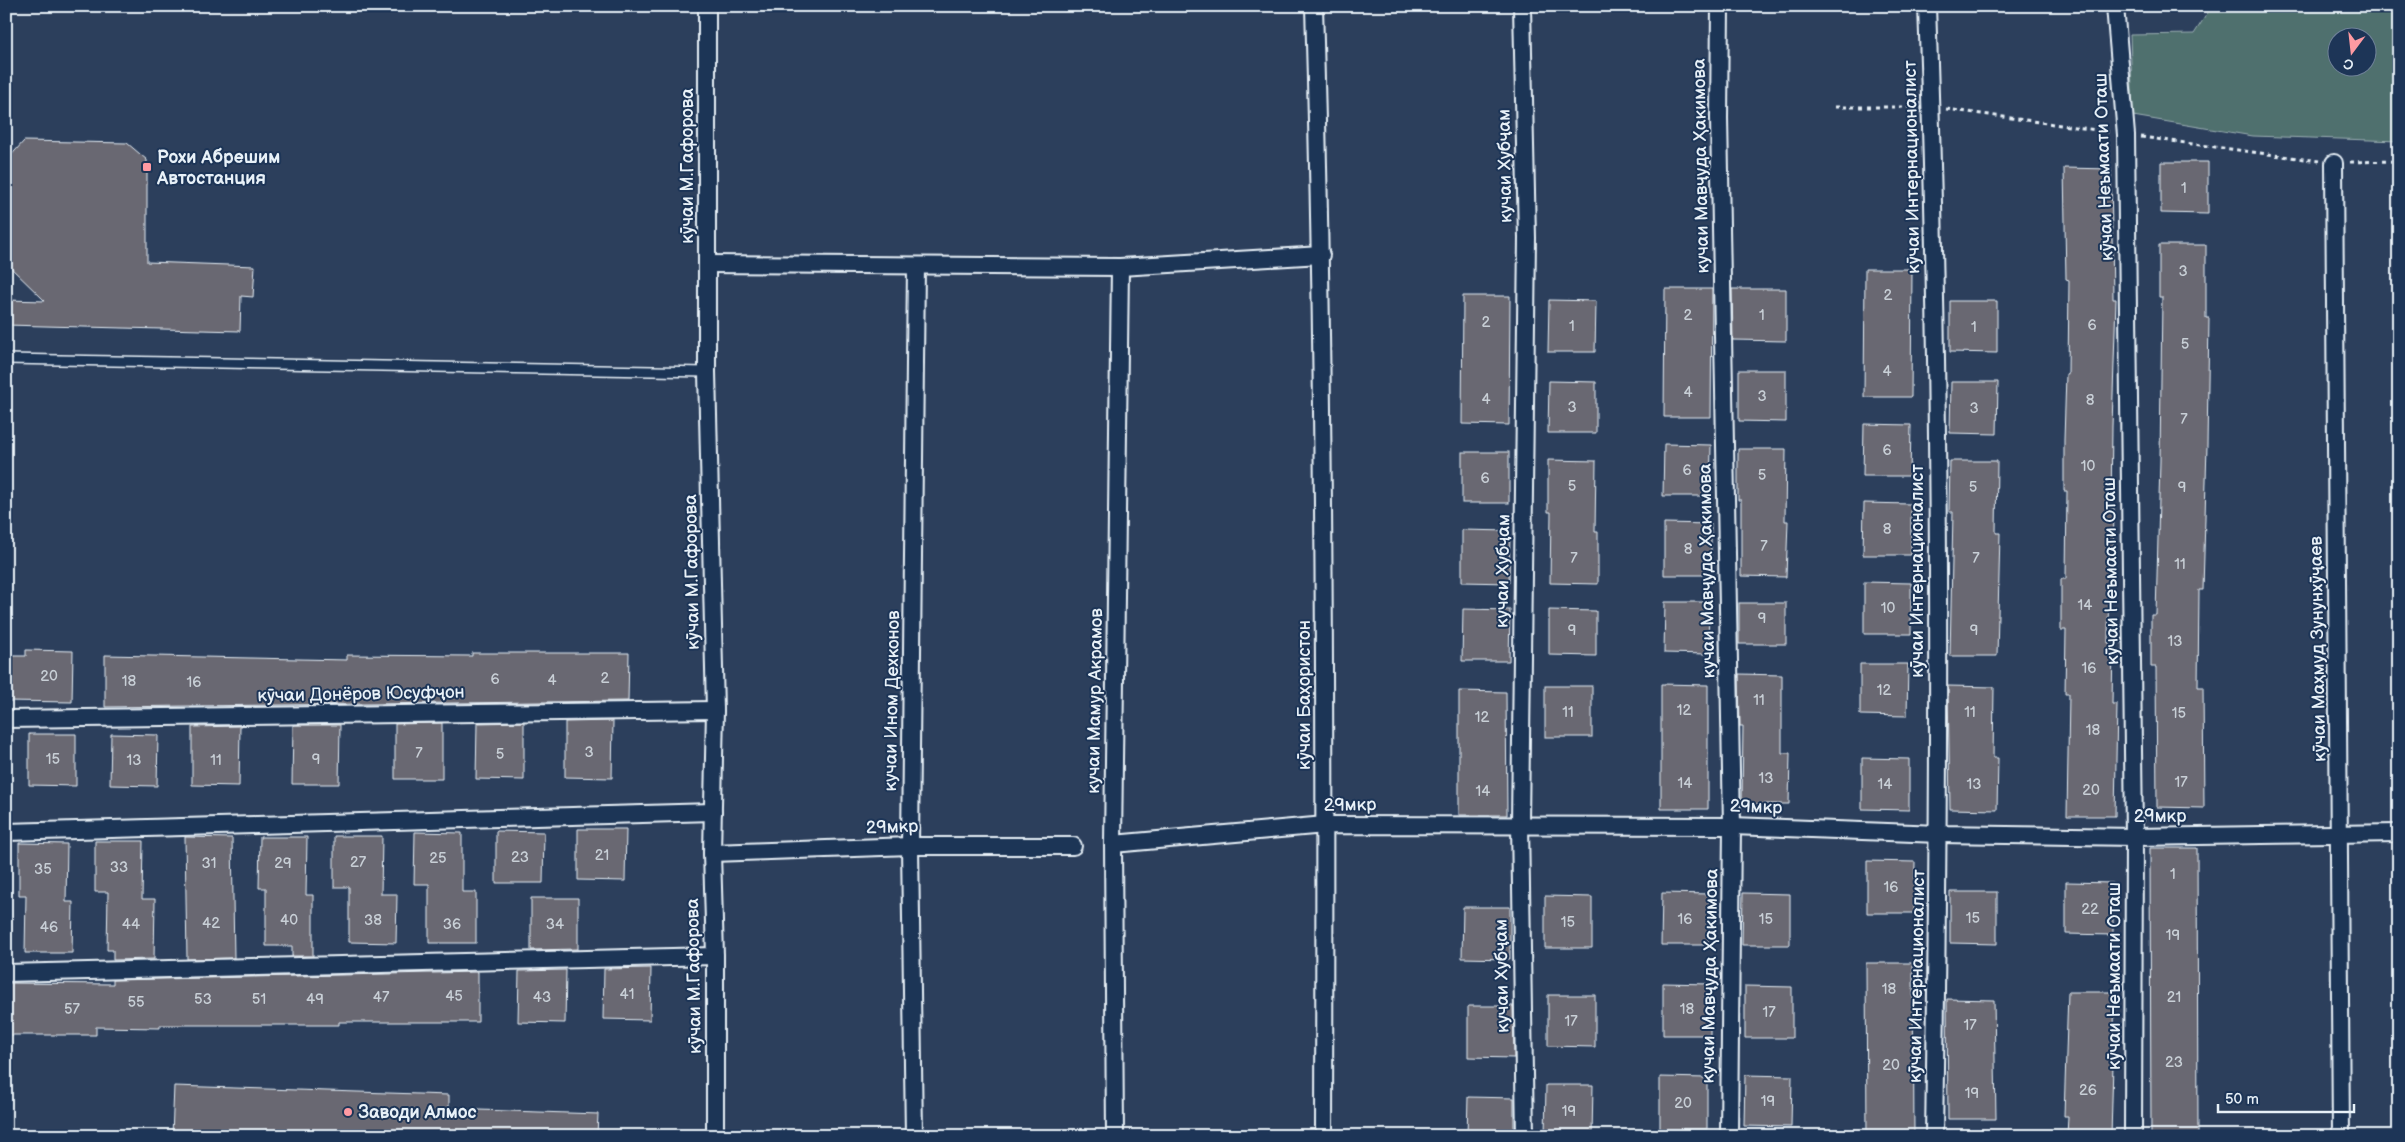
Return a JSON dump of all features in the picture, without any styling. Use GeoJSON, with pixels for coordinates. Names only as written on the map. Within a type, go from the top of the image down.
{"type":"FeatureCollection","features":[{"type":"Feature","properties":{"kind":"street","name":"кӯчаи М.Гафорова"},"geometry":{"type":"LineString","coordinates":[[707,6],[707,372],[716,710],[712,853],[715,956],[715,1136]]}},
{"type":"Feature","properties":{"kind":"street","name":"кӯчаи Баҳористон"},"geometry":{"type":"LineString","coordinates":[[1314,6],[1321,255],[1325,825],[1324,1136]]}},
{"type":"Feature","properties":{"kind":"street","name":"кучаи Хубҷам"},"geometry":{"type":"LineString","coordinates":[[1522,6],[1527,238],[1520,824],[1525,1136]]}},
{"type":"Feature","properties":{"kind":"street","name":"кучаи Мавҷуда Ҳакимова"},"geometry":{"type":"LineString","coordinates":[[1720,6],[1719,118],[1732,826],[1729,1136]]}},
{"type":"Feature","properties":{"kind":"street","name":"кӯчаи Интернационалист"},"geometry":{"type":"LineString","coordinates":[[1927,6],[1934,244],[1939,834],[1934,1136]]}},
{"type":"Feature","properties":{"kind":"street","name":"кӯчаи Неъмаати Оташ"},"geometry":{"type":"LineString","coordinates":[[2114,6],[2126,134],[2134,836],[2133,1136]]}},
{"type":"Feature","properties":{"kind":"street","name":"кӯчаи Маҳмуд Зунунхӯҷаев"},"geometry":{"type":"LineString","coordinates":[[2334,163],[2341,1136]]}},
{"type":"Feature","properties":{"kind":"street"},"geometry":{"type":"LineString","coordinates":[[707,264],[1120,267],[1321,255]]}},
{"type":"Feature","properties":{"kind":"street","name":"кучаи Ином Дехконов"},"geometry":{"type":"LineString","coordinates":[[914,1136],[910,846],[916,266]]}},
{"type":"Feature","properties":{"kind":"street","name":"кучаи Мамур Акрамов"},"geometry":{"type":"LineString","coordinates":[[1115,1136],[1113,844],[1120,267]]}},
{"type":"Feature","properties":{"kind":"street","name":"кӯчаи Донёров Юсуфҷон"},"geometry":{"type":"LineString","coordinates":[[6,718],[716,710]]}},
{"type":"Feature","properties":{"kind":"street"},"geometry":{"type":"LineString","coordinates":[[6,832],[713,812]]}},
{"type":"Feature","properties":{"kind":"street","name":"29мкр"},"geometry":{"type":"LineString","coordinates":[[1113,844],[1325,825],[1732,826],[1939,834],[2134,836],[2399,833]]}},
{"type":"Feature","properties":{"kind":"street","name":"29мкр"},"geometry":{"type":"LineString","coordinates":[[712,853],[910,846],[1072,846]]}},
{"type":"Feature","properties":{"kind":"street"},"geometry":{"type":"LineString","coordinates":[[6,973],[715,956]]}},
{"type":"Feature","properties":{"kind":"lane"},"geometry":{"type":"LineString","coordinates":[[6,359],[707,372]]}},
{"type":"Feature","properties":{"kind":"green space"},"geometry":{"type":"Polygon","coordinates":[[[2212,6],[2399,6],[2399,141],[2253,136],[2133,116],[2130,35],[2194,34],[2212,6]]]}},
{"type":"Feature","properties":{"kind":"building"},"geometry":{"type":"Polygon","coordinates":[[[24,141],[127,143],[147,160],[147,262],[255,266],[253,297],[241,296],[240,331],[6,325],[6,300],[45,301],[6,263],[6,161],[24,141]]]}},
{"type":"Feature","properties":{"kind":"building"},"geometry":{"type":"Polygon","coordinates":[[[2161,162],[2208,162],[2208,214],[2161,213],[2161,162]]]}},
{"type":"Feature","properties":{"kind":"building"},"geometry":{"type":"Polygon","coordinates":[[[2064,168],[2111,169],[2113,299],[2116,299],[2111,508],[2114,508],[2113,559],[2109,559],[2108,643],[2113,643],[2112,704],[2117,704],[2115,816],[2067,816],[2069,694],[2065,694],[2066,630],[2061,630],[2061,579],[2066,579],[2067,491],[2064,491],[2064,440],[2066,374],[2068,374],[2069,280],[2066,279],[2064,168]]]}},
{"type":"Feature","properties":{"kind":"building"},"geometry":{"type":"Polygon","coordinates":[[[2159,245],[2206,245],[2206,318],[2209,318],[2207,445],[2203,590],[2199,590],[2198,687],[2203,687],[2204,808],[2157,807],[2156,667],[2151,667],[2151,615],[2156,615],[2160,461],[2162,297],[2159,297],[2159,245]]]}},
{"type":"Feature","properties":{"kind":"building"},"geometry":{"type":"Polygon","coordinates":[[[1865,269],[1912,269],[1911,397],[1864,397],[1865,269]]]}},
{"type":"Feature","properties":{"kind":"building"},"geometry":{"type":"Polygon","coordinates":[[[1665,289],[1712,289],[1711,417],[1664,417],[1665,289]]]}},
{"type":"Feature","properties":{"kind":"building"},"geometry":{"type":"Polygon","coordinates":[[[1732,289],[1786,289],[1786,341],[1733,340],[1732,289]]]}},
{"type":"Feature","properties":{"kind":"building"},"geometry":{"type":"Polygon","coordinates":[[[1463,296],[1510,296],[1509,425],[1462,424],[1463,296]]]}},
{"type":"Feature","properties":{"kind":"building"},"geometry":{"type":"Polygon","coordinates":[[[1549,300],[1596,301],[1595,352],[1548,352],[1549,300]]]}},
{"type":"Feature","properties":{"kind":"building"},"geometry":{"type":"Polygon","coordinates":[[[1950,301],[1997,301],[1997,353],[1950,352],[1950,301]]]}},
{"type":"Feature","properties":{"kind":"building"},"geometry":{"type":"Polygon","coordinates":[[[1739,370],[1786,370],[1786,422],[1739,421],[1739,370]]]}},
{"type":"Feature","properties":{"kind":"building"},"geometry":{"type":"Polygon","coordinates":[[[1549,381],[1596,382],[1596,433],[1548,433],[1549,381]]]}},
{"type":"Feature","properties":{"kind":"building"},"geometry":{"type":"Polygon","coordinates":[[[1951,382],[1998,382],[1997,434],[1950,433],[1951,382]]]}},
{"type":"Feature","properties":{"kind":"building"},"geometry":{"type":"Polygon","coordinates":[[[1864,424],[1911,425],[1910,476],[1863,476],[1864,424]]]}},
{"type":"Feature","properties":{"kind":"building"},"geometry":{"type":"Polygon","coordinates":[[[1664,444],[1711,445],[1710,496],[1663,496],[1664,444]]]}},
{"type":"Feature","properties":{"kind":"building"},"geometry":{"type":"Polygon","coordinates":[[[1738,449],[1786,449],[1785,521],[1788,521],[1786,577],[1741,576],[1741,500],[1738,500],[1738,449]]]}},
{"type":"Feature","properties":{"kind":"building"},"geometry":{"type":"Polygon","coordinates":[[[1462,452],[1509,452],[1509,503],[1462,503],[1462,452]]]}},
{"type":"Feature","properties":{"kind":"building"},"geometry":{"type":"Polygon","coordinates":[[[1548,460],[1596,461],[1595,532],[1598,532],[1598,584],[1550,583],[1551,512],[1548,512],[1548,460]]]}},
{"type":"Feature","properties":{"kind":"building"},"geometry":{"type":"Polygon","coordinates":[[[1950,461],[1997,461],[1996,533],[2000,533],[1997,656],[1950,656],[1953,512],[1949,512],[1950,461]]]}},
{"type":"Feature","properties":{"kind":"building"},"geometry":{"type":"Polygon","coordinates":[[[1864,503],[1911,504],[1911,555],[1863,555],[1864,503]]]}},
{"type":"Feature","properties":{"kind":"building"},"geometry":{"type":"Polygon","coordinates":[[[1664,523],[1711,524],[1711,575],[1664,575],[1664,523]]]}},
{"type":"Feature","properties":{"kind":"building"},"geometry":{"type":"Polygon","coordinates":[[[1462,530],[1510,531],[1509,583],[1462,582],[1462,530]]]}},
{"type":"Feature","properties":{"kind":"building"},"geometry":{"type":"Polygon","coordinates":[[[1864,582],[1911,583],[1911,634],[1864,634],[1864,582]]]}},
{"type":"Feature","properties":{"kind":"building"},"geometry":{"type":"Polygon","coordinates":[[[1665,602],[1709,602],[1708,654],[1664,653],[1665,602]]]}},
{"type":"Feature","properties":{"kind":"building"},"geometry":{"type":"Polygon","coordinates":[[[1739,603],[1786,603],[1786,644],[1739,644],[1739,603]]]}},
{"type":"Feature","properties":{"kind":"building"},"geometry":{"type":"Polygon","coordinates":[[[1463,609],[1510,610],[1509,661],[1462,661],[1463,609]]]}},
{"type":"Feature","properties":{"kind":"building"},"geometry":{"type":"Polygon","coordinates":[[[1549,610],[1596,611],[1596,656],[1549,655],[1549,610]]]}},
{"type":"Feature","properties":{"kind":"building"},"geometry":{"type":"Polygon","coordinates":[[[26,650],[73,651],[72,702],[6,701],[6,656],[26,656],[26,650]]]}},
{"type":"Feature","properties":{"kind":"building"},"geometry":{"type":"Polygon","coordinates":[[[472,653],[629,653],[628,701],[105,707],[105,655],[347,660],[347,655],[472,656],[472,653]]]}},
{"type":"Feature","properties":{"kind":"building"},"geometry":{"type":"Polygon","coordinates":[[[1860,664],[1908,664],[1907,716],[1860,715],[1860,664]]]}},
{"type":"Feature","properties":{"kind":"building"},"geometry":{"type":"Polygon","coordinates":[[[1739,674],[1782,675],[1782,753],[1790,753],[1789,804],[1742,804],[1743,726],[1740,726],[1739,674]]]}},
{"type":"Feature","properties":{"kind":"building"},"geometry":{"type":"Polygon","coordinates":[[[1661,684],[1708,685],[1708,809],[1661,809],[1661,684]]]}},
{"type":"Feature","properties":{"kind":"building"},"geometry":{"type":"Polygon","coordinates":[[[1545,686],[1592,686],[1592,737],[1545,737],[1545,686]]]}},
{"type":"Feature","properties":{"kind":"building"},"geometry":{"type":"Polygon","coordinates":[[[1948,686],[1994,687],[1993,758],[1998,758],[1997,810],[1950,809],[1948,686]]]}},
{"type":"Feature","properties":{"kind":"building"},"geometry":{"type":"Polygon","coordinates":[[[1459,691],[1506,692],[1507,815],[1459,815],[1459,691]]]}},
{"type":"Feature","properties":{"kind":"building"},"geometry":{"type":"Polygon","coordinates":[[[613,721],[612,778],[565,777],[565,722],[613,721]]]}},
{"type":"Feature","properties":{"kind":"building"},"geometry":{"type":"Polygon","coordinates":[[[524,722],[524,780],[476,779],[477,723],[524,722]]]}},
{"type":"Feature","properties":{"kind":"building"},"geometry":{"type":"Polygon","coordinates":[[[442,723],[442,779],[395,779],[395,724],[442,723]]]}},
{"type":"Feature","properties":{"kind":"building"},"geometry":{"type":"Polygon","coordinates":[[[293,725],[340,725],[339,784],[292,784],[293,725]]]}},
{"type":"Feature","properties":{"kind":"building"},"geometry":{"type":"Polygon","coordinates":[[[240,726],[239,786],[192,785],[192,727],[240,726]]]}},
{"type":"Feature","properties":{"kind":"building"},"geometry":{"type":"Polygon","coordinates":[[[29,734],[76,734],[76,786],[29,785],[29,734]]]}},
{"type":"Feature","properties":{"kind":"building"},"geometry":{"type":"Polygon","coordinates":[[[111,734],[158,735],[157,786],[110,785],[111,734]]]}},
{"type":"Feature","properties":{"kind":"building"},"geometry":{"type":"Polygon","coordinates":[[[1862,758],[1909,759],[1909,810],[1862,809],[1862,758]]]}},
{"type":"Feature","properties":{"kind":"building"},"geometry":{"type":"Polygon","coordinates":[[[578,829],[626,829],[625,881],[578,880],[578,829]]]}},
{"type":"Feature","properties":{"kind":"building"},"geometry":{"type":"Polygon","coordinates":[[[496,831],[544,832],[543,883],[496,883],[496,831]]]}},
{"type":"Feature","properties":{"kind":"building"},"geometry":{"type":"Polygon","coordinates":[[[415,832],[462,833],[462,892],[476,892],[476,943],[429,943],[429,884],[414,884],[415,832]]]}},
{"type":"Feature","properties":{"kind":"building"},"geometry":{"type":"Polygon","coordinates":[[[334,836],[382,836],[381,894],[397,894],[396,943],[349,942],[349,887],[334,887],[334,836]]]}},
{"type":"Feature","properties":{"kind":"building"},"geometry":{"type":"Polygon","coordinates":[[[185,837],[232,838],[234,958],[187,959],[185,837]]]}},
{"type":"Feature","properties":{"kind":"building"},"geometry":{"type":"Polygon","coordinates":[[[260,837],[307,837],[306,895],[313,895],[313,956],[292,956],[292,946],[266,946],[266,888],[259,888],[260,837]]]}},
{"type":"Feature","properties":{"kind":"building"},"geometry":{"type":"Polygon","coordinates":[[[95,841],[143,841],[142,899],[155,899],[154,959],[113,960],[113,950],[107,950],[108,892],[95,892],[95,841]]]}},
{"type":"Feature","properties":{"kind":"building"},"geometry":{"type":"Polygon","coordinates":[[[19,843],[67,844],[66,902],[73,902],[72,953],[25,953],[26,895],[19,895],[19,843]]]}},
{"type":"Feature","properties":{"kind":"building"},"geometry":{"type":"Polygon","coordinates":[[[2150,848],[2197,848],[2198,1136],[2151,1136],[2150,848]]]}},
{"type":"Feature","properties":{"kind":"building"},"geometry":{"type":"Polygon","coordinates":[[[1867,861],[1915,862],[1914,913],[1867,913],[1867,861]]]}},
{"type":"Feature","properties":{"kind":"building"},"geometry":{"type":"Polygon","coordinates":[[[2066,882],[2113,883],[2113,935],[2066,934],[2066,882]]]}},
{"type":"Feature","properties":{"kind":"building"},"geometry":{"type":"Polygon","coordinates":[[[1950,892],[1997,892],[1997,944],[1950,943],[1950,892]]]}},
{"type":"Feature","properties":{"kind":"building"},"geometry":{"type":"Polygon","coordinates":[[[1662,893],[1709,894],[1708,945],[1661,945],[1662,893]]]}},
{"type":"Feature","properties":{"kind":"building"},"geometry":{"type":"Polygon","coordinates":[[[1743,893],[1790,894],[1790,945],[1742,945],[1743,893]]]}},
{"type":"Feature","properties":{"kind":"building"},"geometry":{"type":"Polygon","coordinates":[[[1545,896],[1592,897],[1592,948],[1545,948],[1545,896]]]}},
{"type":"Feature","properties":{"kind":"building"},"geometry":{"type":"Polygon","coordinates":[[[531,898],[578,898],[578,949],[531,950],[531,898]]]}},
{"type":"Feature","properties":{"kind":"building"},"geometry":{"type":"Polygon","coordinates":[[[1463,907],[1510,907],[1510,959],[1462,958],[1463,907]]]}},
{"type":"Feature","properties":{"kind":"building"},"geometry":{"type":"Polygon","coordinates":[[[1866,963],[1913,963],[1914,1136],[1867,1136],[1866,963]]]}},
{"type":"Feature","properties":{"kind":"building"},"geometry":{"type":"Polygon","coordinates":[[[651,968],[650,1020],[603,1019],[604,969],[651,968]]]}},
{"type":"Feature","properties":{"kind":"building"},"geometry":{"type":"Polygon","coordinates":[[[566,970],[565,1023],[518,1022],[519,971],[566,970]]]}},
{"type":"Feature","properties":{"kind":"building"},"geometry":{"type":"Polygon","coordinates":[[[478,972],[478,1022],[339,1022],[339,1025],[160,1025],[160,1028],[96,1027],[96,1035],[6,1035],[6,983],[113,984],[113,980],[478,972]]]}},
{"type":"Feature","properties":{"kind":"building"},"geometry":{"type":"Polygon","coordinates":[[[1663,983],[1710,984],[1710,1035],[1663,1035],[1663,983]]]}},
{"type":"Feature","properties":{"kind":"building"},"geometry":{"type":"Polygon","coordinates":[[[1745,986],[1792,987],[1792,1038],[1745,1038],[1745,986]]]}},
{"type":"Feature","properties":{"kind":"building"},"geometry":{"type":"Polygon","coordinates":[[[2068,992],[2115,992],[2111,1136],[2067,1136],[2068,1116],[2064,1116],[2068,992]]]}},
{"type":"Feature","properties":{"kind":"building"},"geometry":{"type":"Polygon","coordinates":[[[1548,995],[1595,995],[1595,1047],[1548,1046],[1548,995]]]}},
{"type":"Feature","properties":{"kind":"building"},"geometry":{"type":"Polygon","coordinates":[[[1947,999],[1994,1000],[1996,1119],[1948,1119],[1947,999]]]}},
{"type":"Feature","properties":{"kind":"building"},"geometry":{"type":"Polygon","coordinates":[[[1468,1006],[1513,1006],[1514,1058],[1468,1057],[1468,1006]]]}},
{"type":"Feature","properties":{"kind":"building"},"geometry":{"type":"Polygon","coordinates":[[[1745,1075],[1792,1076],[1791,1127],[1744,1126],[1745,1075]]]}},
{"type":"Feature","properties":{"kind":"building"},"geometry":{"type":"Polygon","coordinates":[[[1660,1077],[1707,1078],[1707,1129],[1660,1129],[1660,1077]]]}},
{"type":"Feature","properties":{"kind":"building"},"geometry":{"type":"Polygon","coordinates":[[[1546,1085],[1593,1085],[1592,1136],[1545,1136],[1546,1085]]]}},
{"type":"Feature","properties":{"kind":"building","name":"Заводи Алмос"},"geometry":{"type":"Polygon","coordinates":[[[174,1086],[449,1095],[449,1109],[598,1114],[597,1136],[172,1136],[174,1086]]]}},
{"type":"Feature","properties":{"kind":"building"},"geometry":{"type":"Polygon","coordinates":[[[1468,1097],[1514,1098],[1514,1136],[1467,1136],[1468,1097]]]}},
{"type":"Feature","properties":{"kind":"place","name":"Рохи Абрешим Автостанция"},"geometry":{"type":"Point","coordinates":[147,167]}},
{"type":"Feature","properties":{"kind":"place","name":"Заводи Алмос"},"geometry":{"type":"Point","coordinates":[348,1112]}}]}
